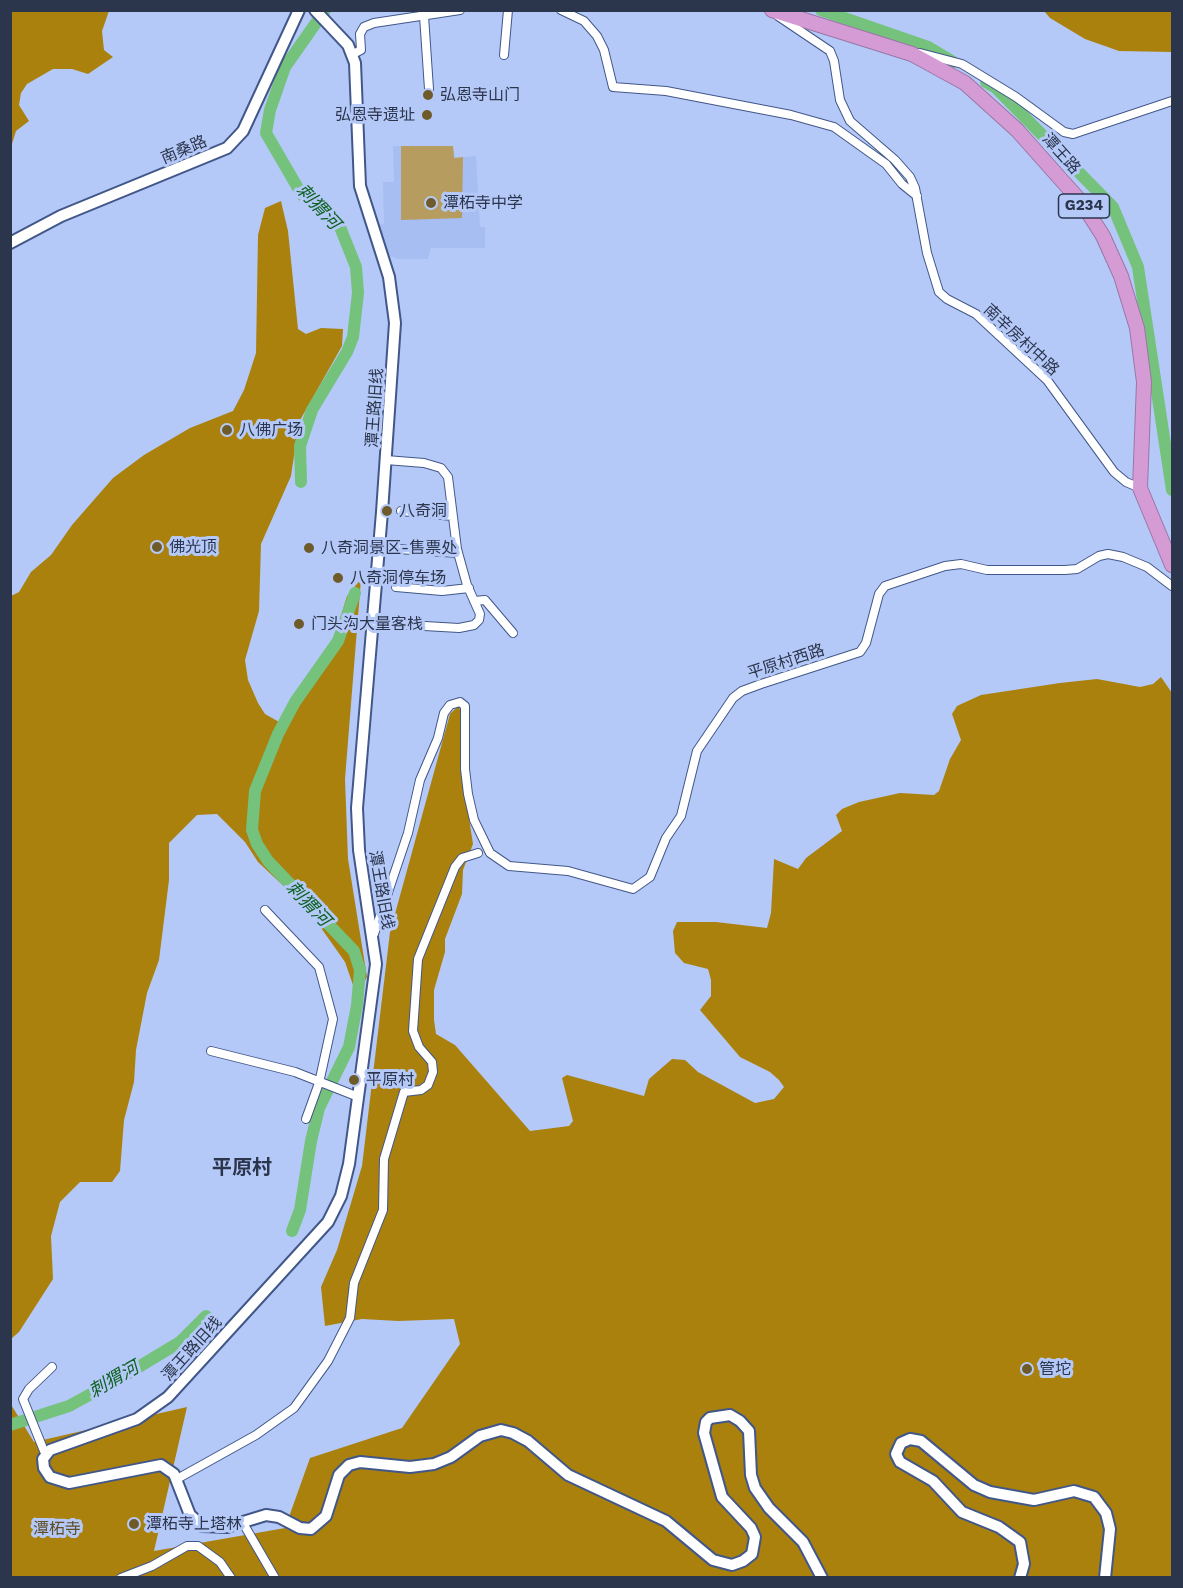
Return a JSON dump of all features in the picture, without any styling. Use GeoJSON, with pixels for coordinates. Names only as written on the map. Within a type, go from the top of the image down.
{"type":"FeatureCollection","features":[{"type":"Feature","properties":{"kind":"highway","name":"潭王路"},"geometry":{"type":"LineString","coordinates":[[770,10],[912,54],[965,83],[1017,130],[1082,203],[1103,236],[1121,276],[1142,354],[1144,382],[1140,488],[1173,565]]}},
{"type":"Feature","properties":{"kind":"main road","name":"南桑路"},"geometry":{"type":"LineString","coordinates":[[10,243],[61,216],[227,148],[243,130],[299,10]]}},
{"type":"Feature","properties":{"kind":"main road","name":"潭王路旧线"},"geometry":{"type":"LineString","coordinates":[[177,1479],[166,1467],[155,1464],[62,1482],[46,1472],[43,1459],[55,1447],[137,1419],[168,1397],[317,1236],[335,1211],[344,1184],[375,979],[374,934],[356,826],[395,339],[394,306],[385,265],[360,186],[358,85],[353,54],[336,31],[315,10]]}},
{"type":"Feature","properties":{"kind":"main road"},"geometry":{"type":"LineString","coordinates":[[177,1479],[189,1511],[197,1523],[218,1528],[243,1523],[256,1516],[272,1516],[300,1528],[311,1529],[326,1516],[339,1475],[349,1465],[360,1462],[410,1467],[434,1464],[451,1457],[480,1436],[501,1430],[513,1432],[528,1441],[568,1475],[666,1521],[720,1564],[738,1564],[752,1554],[755,1537],[751,1528],[722,1497],[704,1439],[706,1422],[715,1416],[730,1415],[740,1421],[749,1431],[751,1475],[755,1488],[769,1508],[803,1542],[822,1578]]}},
{"type":"Feature","properties":{"kind":"main road"},"geometry":{"type":"LineString","coordinates":[[1020,1578],[1024,1564],[1020,1542],[999,1527],[962,1512],[933,1480],[900,1462],[896,1454],[901,1443],[910,1439],[921,1442],[974,1485],[990,1492],[1034,1500],[1074,1491],[1094,1497],[1106,1513],[1110,1529],[1104,1578]]}},
{"type":"Feature","properties":{"kind":"street"},"geometry":{"type":"LineString","coordinates":[[353,54],[361,50],[360,34],[364,27],[374,23],[459,10]]}},
{"type":"Feature","properties":{"kind":"street"},"geometry":{"type":"LineString","coordinates":[[504,55],[508,10]]}},
{"type":"Feature","properties":{"kind":"street"},"geometry":{"type":"LineString","coordinates":[[561,10],[584,21],[597,36],[604,50],[613,87],[666,91],[791,115],[834,127],[886,164],[902,184],[917,196]]}},
{"type":"Feature","properties":{"kind":"street","name":"南辛房村中路"},"geometry":{"type":"LineString","coordinates":[[770,10],[830,51],[834,61],[836,87],[850,121],[895,160],[910,177],[917,196],[927,253],[939,292],[946,299],[986,322],[1047,380],[1114,472],[1126,482],[1140,488]]}},
{"type":"Feature","properties":{"kind":"street"},"geometry":{"type":"LineString","coordinates":[[424,16],[429,89]]}},
{"type":"Feature","properties":{"kind":"street"},"geometry":{"type":"LineString","coordinates":[[891,47],[962,64],[1016,97],[1064,132],[1073,134],[1173,101]]}},
{"type":"Feature","properties":{"kind":"street"},"geometry":{"type":"LineString","coordinates":[[373,623],[459,628],[474,625],[479,620],[480,614],[458,553],[448,477],[441,468],[424,463],[386,460]]}},
{"type":"Feature","properties":{"kind":"street"},"geometry":{"type":"LineString","coordinates":[[400,511],[452,516]]}},
{"type":"Feature","properties":{"kind":"street"},"geometry":{"type":"LineString","coordinates":[[398,549],[458,553]]}},
{"type":"Feature","properties":{"kind":"street","name":"平原村西路"},"geometry":{"type":"LineString","coordinates":[[374,934],[408,833],[420,780],[438,738],[444,713],[450,705],[460,702],[465,706],[465,769],[468,794],[474,820],[490,853],[508,866],[568,871],[633,889],[650,877],[666,838],[681,816],[697,751],[733,698],[746,689],[860,652],[866,643],[879,594],[885,586],[945,566],[961,564],[995,571],[1065,570],[1077,569],[1099,556],[1108,554],[1123,557],[1146,567],[1173,586]]}},
{"type":"Feature","properties":{"kind":"street"},"geometry":{"type":"LineString","coordinates":[[396,587],[442,591],[469,588]]}},
{"type":"Feature","properties":{"kind":"street"},"geometry":{"type":"LineString","coordinates":[[474,602],[485,600],[513,633]]}},
{"type":"Feature","properties":{"kind":"street"},"geometry":{"type":"LineString","coordinates":[[177,1479],[256,1435],[294,1408],[328,1361],[350,1318],[354,1282],[383,1210],[384,1159],[404,1092],[421,1090],[428,1085],[433,1072],[432,1062],[419,1047],[413,1031],[418,959],[455,867],[462,858],[478,853]]}},
{"type":"Feature","properties":{"kind":"street"},"geometry":{"type":"LineString","coordinates":[[265,910],[319,967],[333,1019],[319,1084],[306,1119]]}},
{"type":"Feature","properties":{"kind":"street"},"geometry":{"type":"LineString","coordinates":[[211,1051],[295,1072],[319,1084],[356,1096]]}},
{"type":"Feature","properties":{"kind":"street"},"geometry":{"type":"LineString","coordinates":[[44,1451],[23,1400],[29,1389],[52,1367]]}},
{"type":"Feature","properties":{"kind":"street"},"geometry":{"type":"LineString","coordinates":[[243,1523],[275,1578]]}},
{"type":"Feature","properties":{"kind":"street"},"geometry":{"type":"LineString","coordinates":[[121,1578],[152,1566],[187,1546],[198,1546],[220,1562],[231,1578]]}},
{"type":"Feature","properties":{"kind":"shaded area","name":"潭柘寺中学"},"geometry":{"type":"Polygon","coordinates":[[[393,146],[453,146],[455,158],[476,156],[480,227],[485,227],[485,248],[431,248],[428,259],[398,259],[388,255],[377,225],[384,224],[383,182],[394,182],[393,146]]]}},
{"type":"Feature","properties":{"kind":"shaded area"},"geometry":{"type":"Polygon","coordinates":[[[401,146],[453,146],[454,158],[463,157],[462,218],[401,220],[401,146]]]}},
{"type":"Feature","properties":{"kind":"green space"},"geometry":{"type":"Polygon","coordinates":[[[11,10],[109,11],[102,31],[104,50],[113,57],[88,74],[72,69],[53,69],[27,84],[21,93],[19,105],[29,121],[16,131],[11,147],[11,10]]]}},
{"type":"Feature","properties":{"kind":"green space"},"geometry":{"type":"Polygon","coordinates":[[[1044,11],[1172,11],[1172,52],[1119,51],[1085,39],[1050,18],[1044,11]]]}},
{"type":"Feature","properties":{"kind":"green space"},"geometry":{"type":"Polygon","coordinates":[[[281,201],[288,231],[298,329],[306,334],[321,328],[343,329],[342,346],[299,422],[291,476],[261,544],[259,611],[245,660],[248,680],[265,714],[288,727],[300,700],[330,651],[347,596],[361,579],[345,779],[348,859],[367,977],[363,984],[353,985],[345,962],[307,908],[258,862],[245,842],[217,814],[197,815],[169,843],[169,880],[159,960],[147,993],[136,1050],[134,1082],[124,1120],[120,1171],[112,1182],[80,1182],[60,1202],[51,1236],[53,1279],[19,1332],[11,1339],[11,596],[19,592],[31,572],[51,555],[72,525],[113,478],[144,455],[190,428],[233,411],[244,390],[256,353],[258,235],[265,208],[281,201]]]}},
{"type":"Feature","properties":{"kind":"green space","name":"潭柘寺"},"geometry":{"type":"Polygon","coordinates":[[[1161,677],[1172,693],[1172,1577],[11,1577],[10,1403],[34,1442],[187,1407],[154,1551],[285,1528],[310,1458],[402,1428],[460,1344],[454,1319],[398,1321],[362,1319],[325,1326],[321,1287],[337,1250],[362,1166],[390,932],[450,714],[458,706],[462,713],[466,799],[473,844],[463,870],[462,894],[445,939],[445,952],[434,990],[436,1034],[455,1045],[530,1131],[569,1126],[573,1121],[562,1078],[567,1075],[644,1096],[649,1079],[672,1059],[685,1060],[698,1072],[755,1103],[774,1099],[784,1087],[779,1080],[770,1072],[740,1057],[700,1010],[711,996],[711,980],[708,969],[684,963],[675,953],[673,931],[677,922],[716,922],[767,928],[771,913],[774,859],[798,869],[806,858],[842,831],[836,815],[842,809],[859,802],[900,793],[934,795],[939,791],[950,759],[961,740],[952,714],[957,706],[981,695],[1060,683],[1097,679],[1140,687],[1153,684],[1161,677]]]}},
{"type":"Feature","properties":{"kind":"waterway","name":"刺猬河"},"geometry":{"type":"LineString","coordinates":[[301,482],[300,446],[312,410],[347,352],[353,337],[358,293],[356,267],[340,227],[302,195],[266,133],[270,110],[285,67],[325,10]]}},
{"type":"Feature","properties":{"kind":"waterway"},"geometry":{"type":"LineString","coordinates":[[821,10],[928,47],[953,62]]}},
{"type":"Feature","properties":{"kind":"waterway"},"geometry":{"type":"LineString","coordinates":[[986,82],[996,88],[1113,207],[1138,267],[1172,490]]}},
{"type":"Feature","properties":{"kind":"waterway","name":"刺猬河"},"geometry":{"type":"LineString","coordinates":[[292,1231],[300,1210],[311,1141],[319,1108],[349,1047],[357,1005],[360,970],[354,951],[268,861],[257,844],[252,830],[255,791],[278,734],[295,702],[338,641],[355,593]]}},
{"type":"Feature","properties":{"kind":"waterway","name":"刺猬河"},"geometry":{"type":"LineString","coordinates":[[10,1425],[69,1406],[122,1377],[180,1342],[206,1316]]}},
{"type":"Feature","properties":{"kind":"place","name":"弘恩寺山门"},"geometry":{"type":"Point","coordinates":[428,95]}},
{"type":"Feature","properties":{"kind":"place","name":"弘恩寺遗址"},"geometry":{"type":"Point","coordinates":[427,115]}},
{"type":"Feature","properties":{"kind":"place","name":"潭柘寺中学"},"geometry":{"type":"Point","coordinates":[431,203]}},
{"type":"Feature","properties":{"kind":"place","name":"八佛广场"},"geometry":{"type":"Point","coordinates":[227,430]}},
{"type":"Feature","properties":{"kind":"place","name":"八奇洞"},"geometry":{"type":"Point","coordinates":[387,511]}},
{"type":"Feature","properties":{"kind":"place","name":"佛光顶"},"geometry":{"type":"Point","coordinates":[157,547]}},
{"type":"Feature","properties":{"kind":"place","name":"八奇洞景区-售票处"},"geometry":{"type":"Point","coordinates":[309,548]}},
{"type":"Feature","properties":{"kind":"place","name":"八奇洞停车场"},"geometry":{"type":"Point","coordinates":[338,578]}},
{"type":"Feature","properties":{"kind":"place","name":"门头沟大量客栈"},"geometry":{"type":"Point","coordinates":[299,624]}},
{"type":"Feature","properties":{"kind":"place","name":"平原村"},"geometry":{"type":"Point","coordinates":[354,1080]}},
{"type":"Feature","properties":{"kind":"place","name":"管坨"},"geometry":{"type":"Point","coordinates":[1027,1369]}},
{"type":"Feature","properties":{"kind":"place","name":"潭柘寺上塔林"},"geometry":{"type":"Point","coordinates":[134,1524]}},
{"type":"Feature","properties":{"kind":"district","name":"平原村"},"geometry":{"type":"Point","coordinates":[242,1168]}}]}
